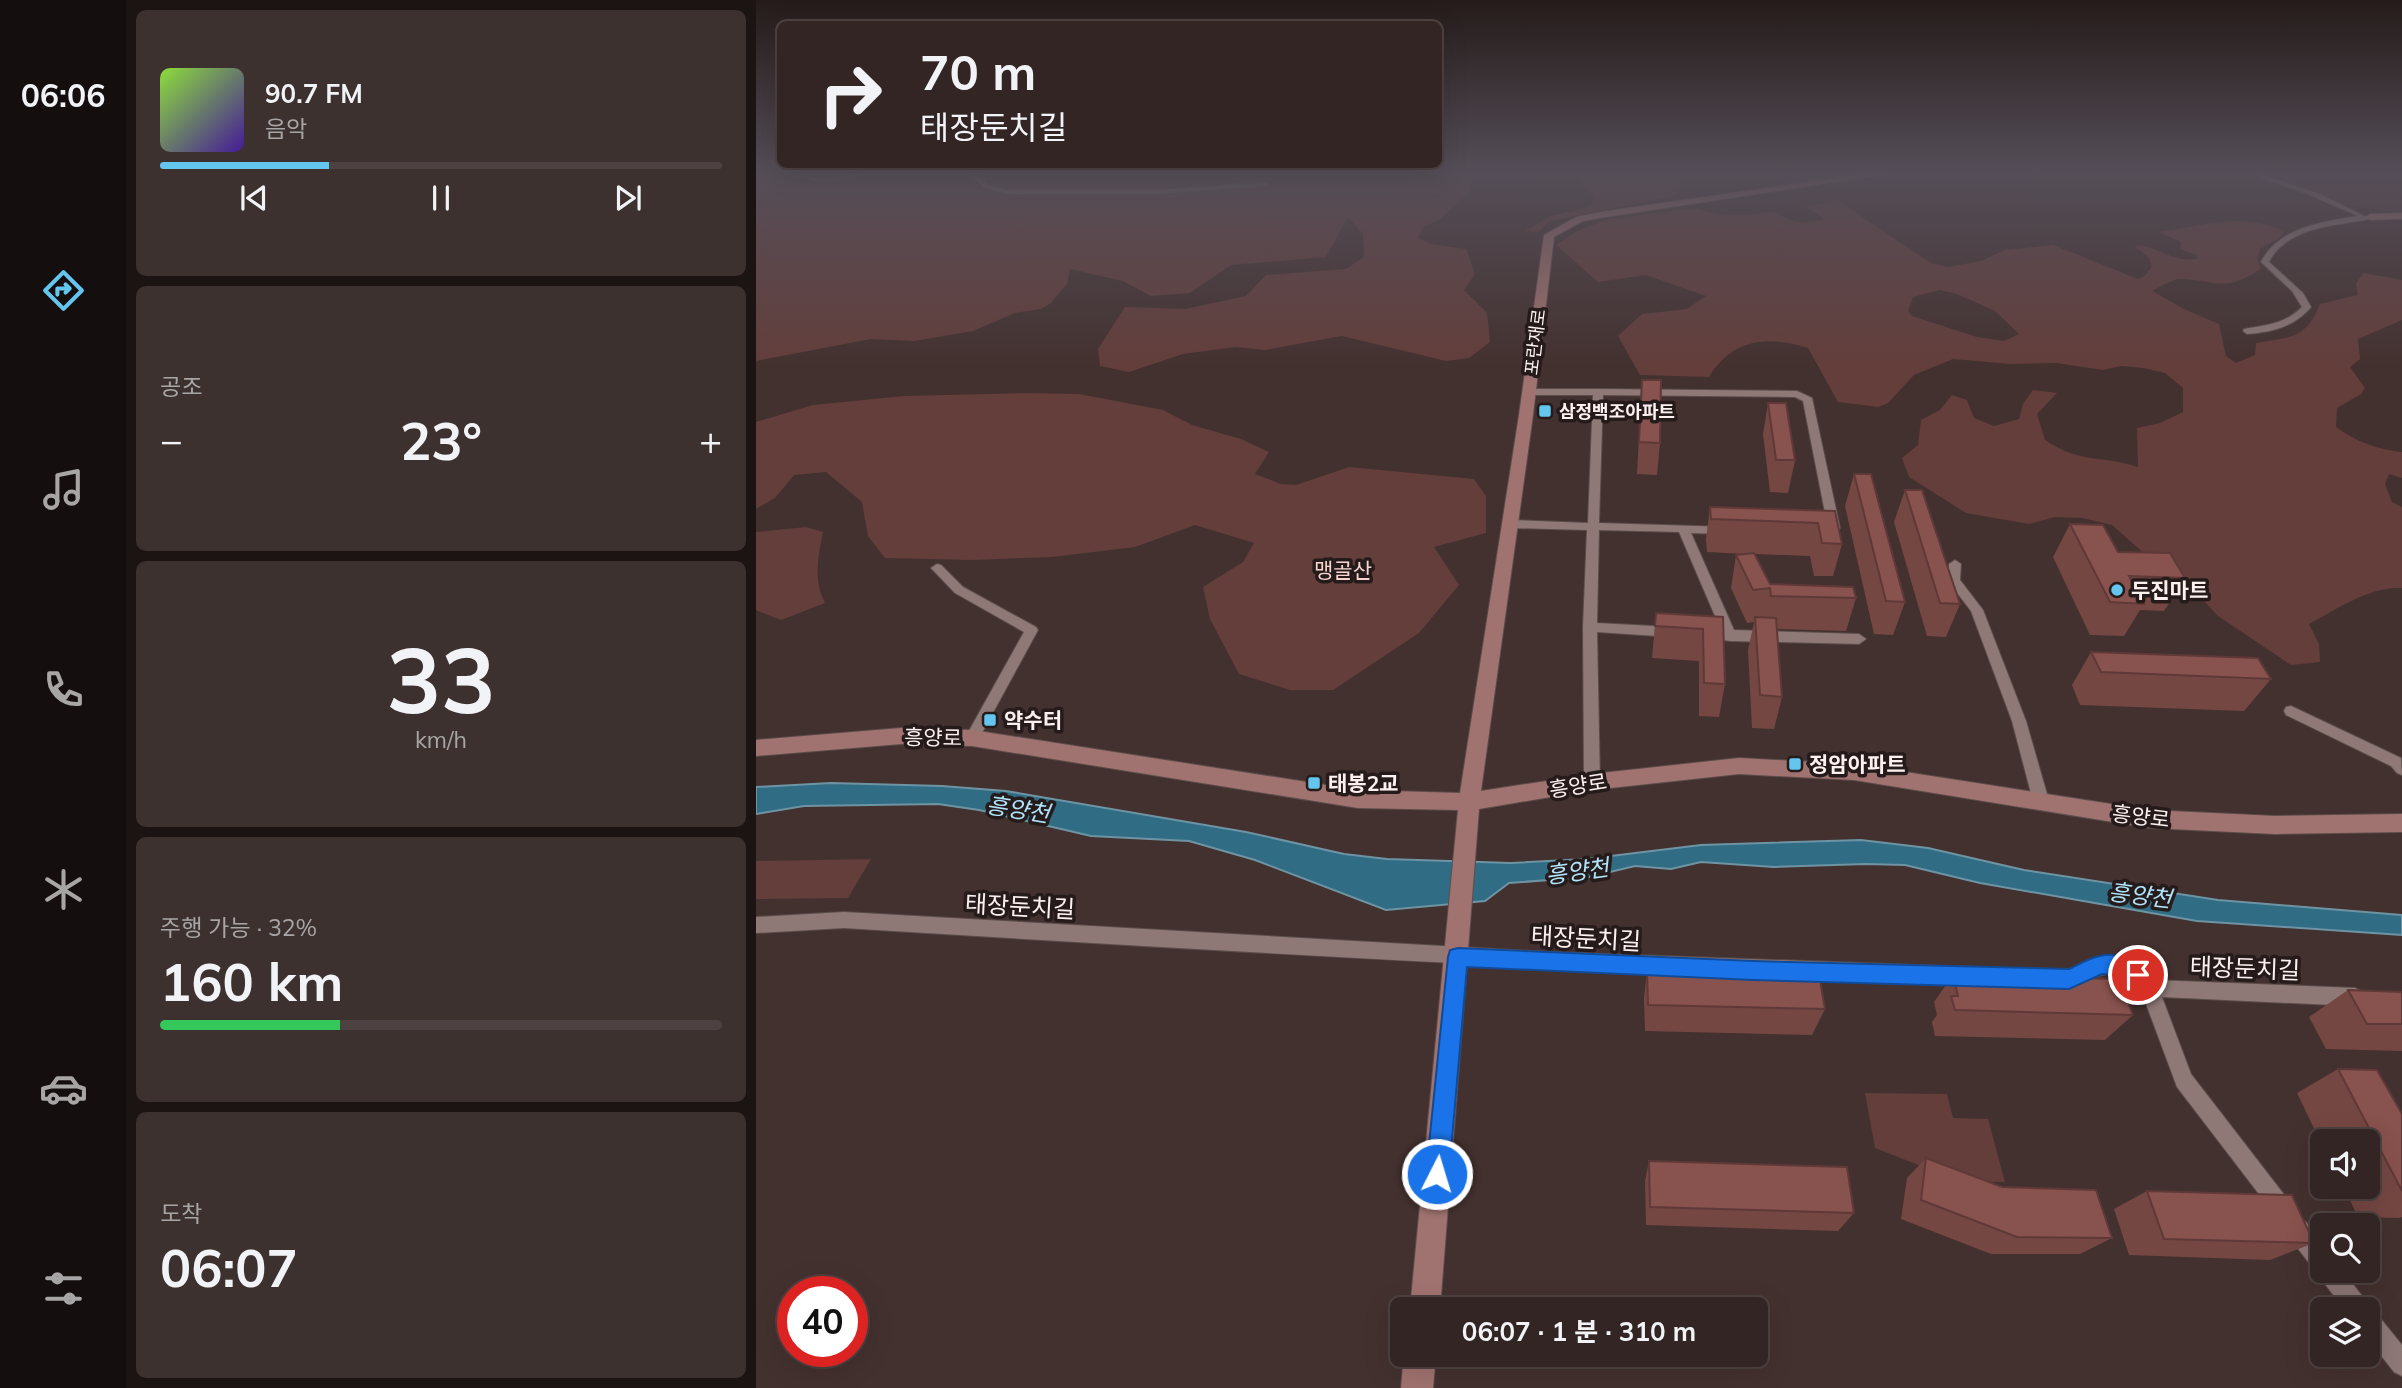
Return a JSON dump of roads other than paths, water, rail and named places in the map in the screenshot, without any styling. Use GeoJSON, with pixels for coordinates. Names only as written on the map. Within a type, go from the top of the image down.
{"type":"FeatureCollection","features":[{"type":"Feature","properties":{"kind":"street","name":"포란재로"},"geometry":{"type":"LineString","coordinates":[[1426,1297],[1458,957],[1469,802],[1529,392],[1549,237]]}},
{"type":"Feature","properties":{"kind":"street"},"geometry":{"type":"LineString","coordinates":[[2247,331],[2274,330],[2301,314],[2307,307],[2303,295],[2281,280],[2265,262],[2267,252],[2289,237]]}},
{"type":"Feature","properties":{"kind":"street"},"geometry":{"type":"LineString","coordinates":[[1529,392],[1797,394],[1808,400],[1836,534],[1822,534]]}},
{"type":"Feature","properties":{"kind":"street"},"geometry":{"type":"LineString","coordinates":[[1592,782],[1590,627],[1598,393]]}},
{"type":"Feature","properties":{"kind":"street"},"geometry":{"type":"LineString","coordinates":[[1510,524],[1738,530]]}},
{"type":"Feature","properties":{"kind":"street"},"geometry":{"type":"LineString","coordinates":[[1683,528],[1730,636]]}},
{"type":"Feature","properties":{"kind":"street"},"geometry":{"type":"LineString","coordinates":[[1955,564],[1954,581],[1977,610],[2019,721],[2041,801]]}},
{"type":"Feature","properties":{"kind":"street"},"geometry":{"type":"LineString","coordinates":[[937,568],[959,590],[1031,630],[972,738]]}},
{"type":"Feature","properties":{"kind":"street"},"geometry":{"type":"LineString","coordinates":[[1590,627],[1730,636],[1859,639]]}},
{"type":"Feature","properties":{"kind":"street"},"geometry":{"type":"LineString","coordinates":[[2291,711],[2396,762],[2402,769]]}},
{"type":"Feature","properties":{"kind":"street","name":"흥양로"},"geometry":{"type":"LineString","coordinates":[[756,748],[901,737],[972,738],[1358,799],[1469,802],[1592,782],[1673,772],[1752,767],[1854,772],[2150,819],[2275,824],[2402,823]]}},
{"type":"Feature","properties":{"kind":"street","name":"태장둔치길"},"geometry":{"type":"LineString","coordinates":[[756,925],[844,920],[1458,957],[1753,970],[1987,976]]}},
{"type":"Feature","properties":{"kind":"street"},"geometry":{"type":"LineString","coordinates":[[2028,978],[2069,979],[2101,965],[2122,965],[2138,975],[2149,988],[2185,1080],[2310,1246]]}},
{"type":"Feature","properties":{"kind":"street","name":"태장둔치길"},"geometry":{"type":"LineString","coordinates":[[2149,988],[2375,998]]}},
{"type":"Feature","properties":{"kind":"street"},"geometry":{"type":"LineString","coordinates":[[2338,1283],[2349,1297]]}},
{"type":"Feature","properties":{"kind":"street"},"geometry":{"type":"LineString","coordinates":[[2380,1336],[2402,1364]]}},
{"type":"Feature","properties":{"kind":"street"},"geometry":{"type":"LineString","coordinates":[[1417,1388],[1419,1367]]}},
{"type":"Feature","properties":{"kind":"water","name":"흥양천"},"geometry":{"type":"Polygon","coordinates":[[[831,783],[1006,791],[1246,832],[1344,854],[1387,859],[1511,863],[1586,859],[1701,845],[1861,840],[1928,848],[2024,870],[2218,900],[2402,915],[2402,935],[2197,921],[1980,883],[1905,865],[1866,864],[1774,867],[1701,862],[1671,869],[1635,866],[1589,877],[1509,883],[1485,901],[1386,910],[1255,860],[1189,841],[1091,836],[979,810],[938,804],[804,806],[756,814],[756,787],[831,783]]]}},
{"type":"Feature","properties":{"kind":"place","name":"삼정백조아파트"},"geometry":{"type":"Point","coordinates":[1545,411]}},
{"type":"Feature","properties":{"kind":"place","name":"두진마트"},"geometry":{"type":"Point","coordinates":[2117,590]}},
{"type":"Feature","properties":{"kind":"place","name":"약수터"},"geometry":{"type":"Point","coordinates":[990,720]}},
{"type":"Feature","properties":{"kind":"place","name":"정암아파트"},"geometry":{"type":"Point","coordinates":[1795,764]}},
{"type":"Feature","properties":{"kind":"place","name":"태봉2교"},"geometry":{"type":"Point","coordinates":[1314,783]}},
{"type":"Feature","properties":{"kind":"park label","name":"맹골산"},"geometry":{"type":"Point","coordinates":[1343,570]}}]}
